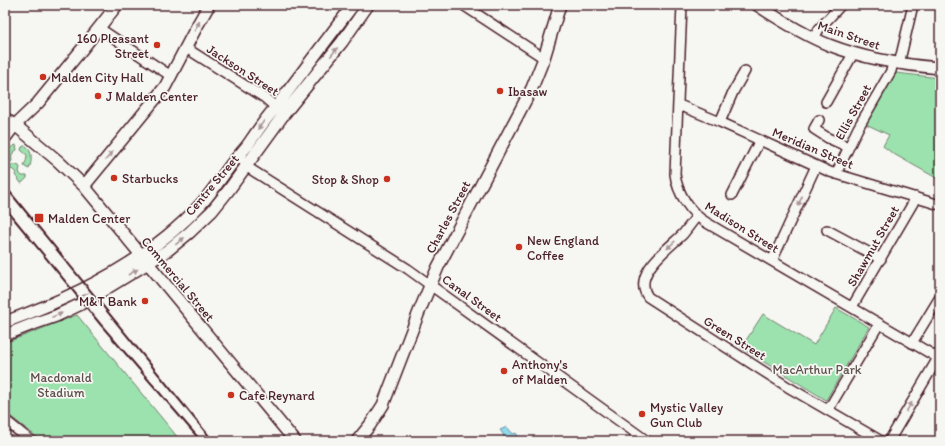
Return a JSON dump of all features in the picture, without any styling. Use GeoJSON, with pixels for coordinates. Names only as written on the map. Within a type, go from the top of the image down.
{"type":"FeatureCollection","features":[{"type":"Feature","properties":{"kind":"main road"},"geometry":{"type":"LineString","coordinates":[[5,138],[15,125],[37,104],[118,5]]}},
{"type":"Feature","properties":{"kind":"main road"},"geometry":{"type":"LineString","coordinates":[[84,186],[158,96],[171,76],[209,5]]}},
{"type":"Feature","properties":{"kind":"main road","name":"Centre Street"},"geometry":{"type":"LineString","coordinates":[[5,335],[56,316],[79,305],[148,263],[180,241],[204,219],[246,167],[280,111],[353,5]]}},
{"type":"Feature","properties":{"kind":"main road","name":"Centre Street"},"geometry":{"type":"LineString","coordinates":[[5,322],[46,307],[79,291],[118,270],[169,234],[194,212],[216,186],[267,117],[280,111],[342,42],[368,5]]}},
{"type":"Feature","properties":{"kind":"main road","name":"Charles Street"},"geometry":{"type":"LineString","coordinates":[[357,441],[370,425],[383,404],[438,267],[532,88],[544,58],[560,5]]}},
{"type":"Feature","properties":{"kind":"main road","name":"Main Street"},"geometry":{"type":"LineString","coordinates":[[757,5],[794,28],[828,45],[853,54],[896,64],[940,68]]}},
{"type":"Feature","properties":{"kind":"main road","name":"Commercial Street"},"geometry":{"type":"LineString","coordinates":[[15,125],[58,161],[84,186],[295,441]]}},
{"type":"Feature","properties":{"kind":"street"},"geometry":{"type":"LineString","coordinates":[[463,5],[544,58]]}},
{"type":"Feature","properties":{"kind":"street","name":"Madison Street"},"geometry":{"type":"LineString","coordinates":[[682,5],[679,105],[675,166],[677,185],[697,216],[707,224],[939,358]]}},
{"type":"Feature","properties":{"kind":"street"},"geometry":{"type":"LineString","coordinates":[[814,38],[819,29],[841,5]]}},
{"type":"Feature","properties":{"kind":"street","name":"Ellis Street"},"geometry":{"type":"LineString","coordinates":[[836,174],[858,128],[896,64],[912,5]]}},
{"type":"Feature","properties":{"kind":"street"},"geometry":{"type":"LineString","coordinates":[[100,28],[171,76]]}},
{"type":"Feature","properties":{"kind":"street","name":"Jackson Street"},"geometry":{"type":"LineString","coordinates":[[186,48],[265,98],[280,111]]}},
{"type":"Feature","properties":{"kind":"street"},"geometry":{"type":"LineString","coordinates":[[826,102],[853,54]]}},
{"type":"Feature","properties":{"kind":"street"},"geometry":{"type":"LineString","coordinates":[[720,122],[733,92],[745,72]]}},
{"type":"Feature","properties":{"kind":"street","name":"Meridian Street"},"geometry":{"type":"LineString","coordinates":[[679,105],[836,174],[940,205]]}},
{"type":"Feature","properties":{"kind":"street"},"geometry":{"type":"LineString","coordinates":[[5,117],[15,125]]}},
{"type":"Feature","properties":{"kind":"street"},"geometry":{"type":"LineString","coordinates":[[819,120],[814,129],[828,138],[848,147]]}},
{"type":"Feature","properties":{"kind":"street"},"geometry":{"type":"LineString","coordinates":[[732,195],[760,140]]}},
{"type":"Feature","properties":{"kind":"street"},"geometry":{"type":"LineString","coordinates":[[240,154],[246,167]]}},
{"type":"Feature","properties":{"kind":"street"},"geometry":{"type":"LineString","coordinates":[[772,262],[816,166]]}},
{"type":"Feature","properties":{"kind":"street","name":"Canal Street"},"geometry":{"type":"LineString","coordinates":[[246,167],[401,264],[647,441]]}},
{"type":"Feature","properties":{"kind":"street","name":"Shawmut Street"},"geometry":{"type":"LineString","coordinates":[[852,307],[913,203],[915,197]]}},
{"type":"Feature","properties":{"kind":"street","name":"Green Street"},"geometry":{"type":"LineString","coordinates":[[697,216],[684,233],[655,260],[644,280],[643,285],[645,294],[657,304],[788,387],[881,441]]}},
{"type":"Feature","properties":{"kind":"street"},"geometry":{"type":"LineString","coordinates":[[827,230],[880,259]]}},
{"type":"Feature","properties":{"kind":"street"},"geometry":{"type":"LineString","coordinates":[[912,343],[940,296]]}},
{"type":"Feature","properties":{"kind":"street"},"geometry":{"type":"LineString","coordinates":[[828,410],[880,324]]}},
{"type":"Feature","properties":{"kind":"street"},"geometry":{"type":"LineString","coordinates":[[889,441],[939,358]]}},
{"type":"Feature","properties":{"kind":"street"},"geometry":{"type":"LineString","coordinates":[[5,420],[31,441]]}},
{"type":"Feature","properties":{"kind":"green space"},"geometry":{"type":"Polygon","coordinates":[[[896,73],[940,78],[940,180],[892,153],[883,146],[889,135],[866,124],[896,73]]]}},
{"type":"Feature","properties":{"kind":"green space"},"geometry":{"type":"Polygon","coordinates":[[[16,145],[17,150],[12,154],[12,161],[7,165],[5,163],[5,157],[7,152],[10,148],[16,145]]]}},
{"type":"Feature","properties":{"kind":"green space"},"geometry":{"type":"Polygon","coordinates":[[[24,146],[28,148],[31,154],[29,169],[24,165],[27,155],[21,150],[24,146]]]}},
{"type":"Feature","properties":{"kind":"green space"},"geometry":{"type":"Polygon","coordinates":[[[14,164],[19,166],[19,171],[22,176],[27,176],[22,183],[15,175],[16,173],[9,168],[14,164]]]}},
{"type":"Feature","properties":{"kind":"green space","name":"MacArthur Park"},"geometry":{"type":"Polygon","coordinates":[[[836,308],[869,327],[826,400],[741,348],[763,314],[814,345],[836,308]]]}},
{"type":"Feature","properties":{"kind":"green space","name":"Macdonald Stadium"},"geometry":{"type":"Polygon","coordinates":[[[77,315],[180,441],[42,441],[5,412],[5,343],[77,315]]]}},
{"type":"Feature","properties":{"kind":"water"},"geometry":{"type":"Polygon","coordinates":[[[507,427],[513,434],[516,433],[521,441],[505,441],[500,430],[507,427]]]}},
{"type":"Feature","properties":{"kind":"railway"},"geometry":{"type":"LineString","coordinates":[[5,186],[213,441]]}},
{"type":"Feature","properties":{"kind":"railway"},"geometry":{"type":"LineString","coordinates":[[5,208],[101,325],[201,441]]}},
{"type":"Feature","properties":{"kind":"place","name":"160 Pleasant Street"},"geometry":{"type":"Point","coordinates":[157,45]}},
{"type":"Feature","properties":{"kind":"place","name":"Malden City Hall"},"geometry":{"type":"Point","coordinates":[43,77]}},
{"type":"Feature","properties":{"kind":"place","name":"Ibasaw"},"geometry":{"type":"Point","coordinates":[500,91]}},
{"type":"Feature","properties":{"kind":"place","name":"J Malden Center"},"geometry":{"type":"Point","coordinates":[98,96]}},
{"type":"Feature","properties":{"kind":"place","name":"Starbucks"},"geometry":{"type":"Point","coordinates":[114,178]}},
{"type":"Feature","properties":{"kind":"place","name":"Stop & Shop"},"geometry":{"type":"Point","coordinates":[387,179]}},
{"type":"Feature","properties":{"kind":"place","name":"Malden Center"},"geometry":{"type":"Point","coordinates":[39,218]}},
{"type":"Feature","properties":{"kind":"place","name":"New England Coffee"},"geometry":{"type":"Point","coordinates":[519,247]}},
{"type":"Feature","properties":{"kind":"place","name":"M&T Bank"},"geometry":{"type":"Point","coordinates":[145,301]}},
{"type":"Feature","properties":{"kind":"place","name":"Anthony's of Malden"},"geometry":{"type":"Point","coordinates":[504,371]}},
{"type":"Feature","properties":{"kind":"place","name":"Cafe Reynard"},"geometry":{"type":"Point","coordinates":[231,395]}},
{"type":"Feature","properties":{"kind":"place","name":"Mystic Valley Gun Club"},"geometry":{"type":"Point","coordinates":[642,414]}}]}
